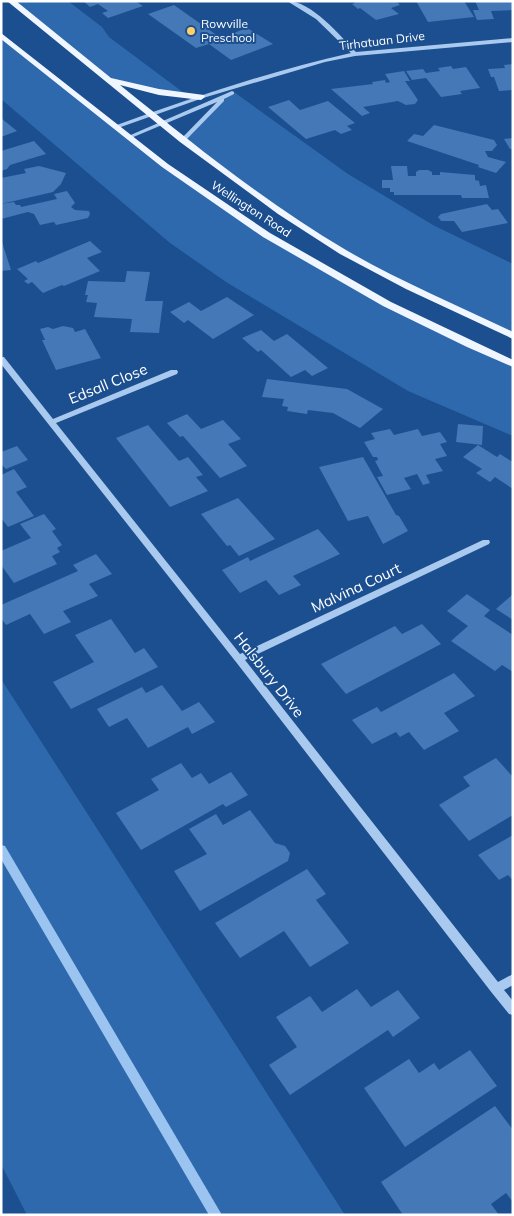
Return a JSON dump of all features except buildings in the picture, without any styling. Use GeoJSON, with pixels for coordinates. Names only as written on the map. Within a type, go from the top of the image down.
{"type":"FeatureCollection","features":[{"type":"Feature","properties":{"kind":"main road","name":"Wellington Road"},"geometry":{"type":"LineString","coordinates":[[11,1],[183,140],[281,212],[343,252],[426,295],[513,336]]}},
{"type":"Feature","properties":{"kind":"main road","name":"Wellington Road"},"geometry":{"type":"LineString","coordinates":[[1,35],[188,183],[305,260],[362,292],[513,364]]}},
{"type":"Feature","properties":{"kind":"main road"},"geometry":{"type":"LineString","coordinates":[[109,80],[165,93],[201,96]]}},
{"type":"Feature","properties":{"kind":"street"},"geometry":{"type":"LineString","coordinates":[[290,1],[308,9],[328,26],[355,54]]}},
{"type":"Feature","properties":{"kind":"street","name":"Tirhatuan Drive"},"geometry":{"type":"LineString","coordinates":[[129,137],[257,81],[292,68],[355,54],[513,40]]}},
{"type":"Feature","properties":{"kind":"street","name":"Tirhatuan Drive"},"geometry":{"type":"LineString","coordinates":[[116,127],[201,96],[257,81]]}},
{"type":"Feature","properties":{"kind":"street","name":"Tirhatuan Drive"},"geometry":{"type":"LineString","coordinates":[[183,140],[217,104],[234,92]]}},
{"type":"Feature","properties":{"kind":"street","name":"Halsbury Drive"},"geometry":{"type":"LineString","coordinates":[[1,359],[239,659],[513,1010]]}},
{"type":"Feature","properties":{"kind":"street","name":"Edsall Close"},"geometry":{"type":"LineString","coordinates":[[52,422],[174,372]]}},
{"type":"Feature","properties":{"kind":"street","name":"Malvina Court"},"geometry":{"type":"LineString","coordinates":[[239,659],[486,542]]}},
{"type":"Feature","properties":{"kind":"street"},"geometry":{"type":"LineString","coordinates":[[496,989],[513,979]]}},
{"type":"Feature","properties":{"kind":"shaded area"},"geometry":{"type":"Polygon","coordinates":[[[11,1],[68,1],[102,27],[109,37],[188,96],[109,80],[11,1]]]}},
{"type":"Feature","properties":{"kind":"shaded area"},"geometry":{"type":"Polygon","coordinates":[[[1,33],[129,137],[305,260],[513,364],[513,436],[408,391],[226,282],[170,243],[1,99],[1,33]]]}},
{"type":"Feature","properties":{"kind":"shaded area"},"geometry":{"type":"Polygon","coordinates":[[[234,92],[348,174],[433,225],[513,264],[513,336],[343,252],[281,212],[183,140],[217,104],[234,92]]]}},
{"type":"Feature","properties":{"kind":"shaded area"},"geometry":{"type":"Polygon","coordinates":[[[1,679],[345,1215],[27,1215],[1,1164],[1,679]]]}},
{"type":"Feature","properties":{"kind":"waterway"},"geometry":{"type":"LineString","coordinates":[[1,849],[216,1215]]}},
{"type":"Feature","properties":{"kind":"place","name":"Rowville Preschool"},"geometry":{"type":"Point","coordinates":[191,31]}}]}
